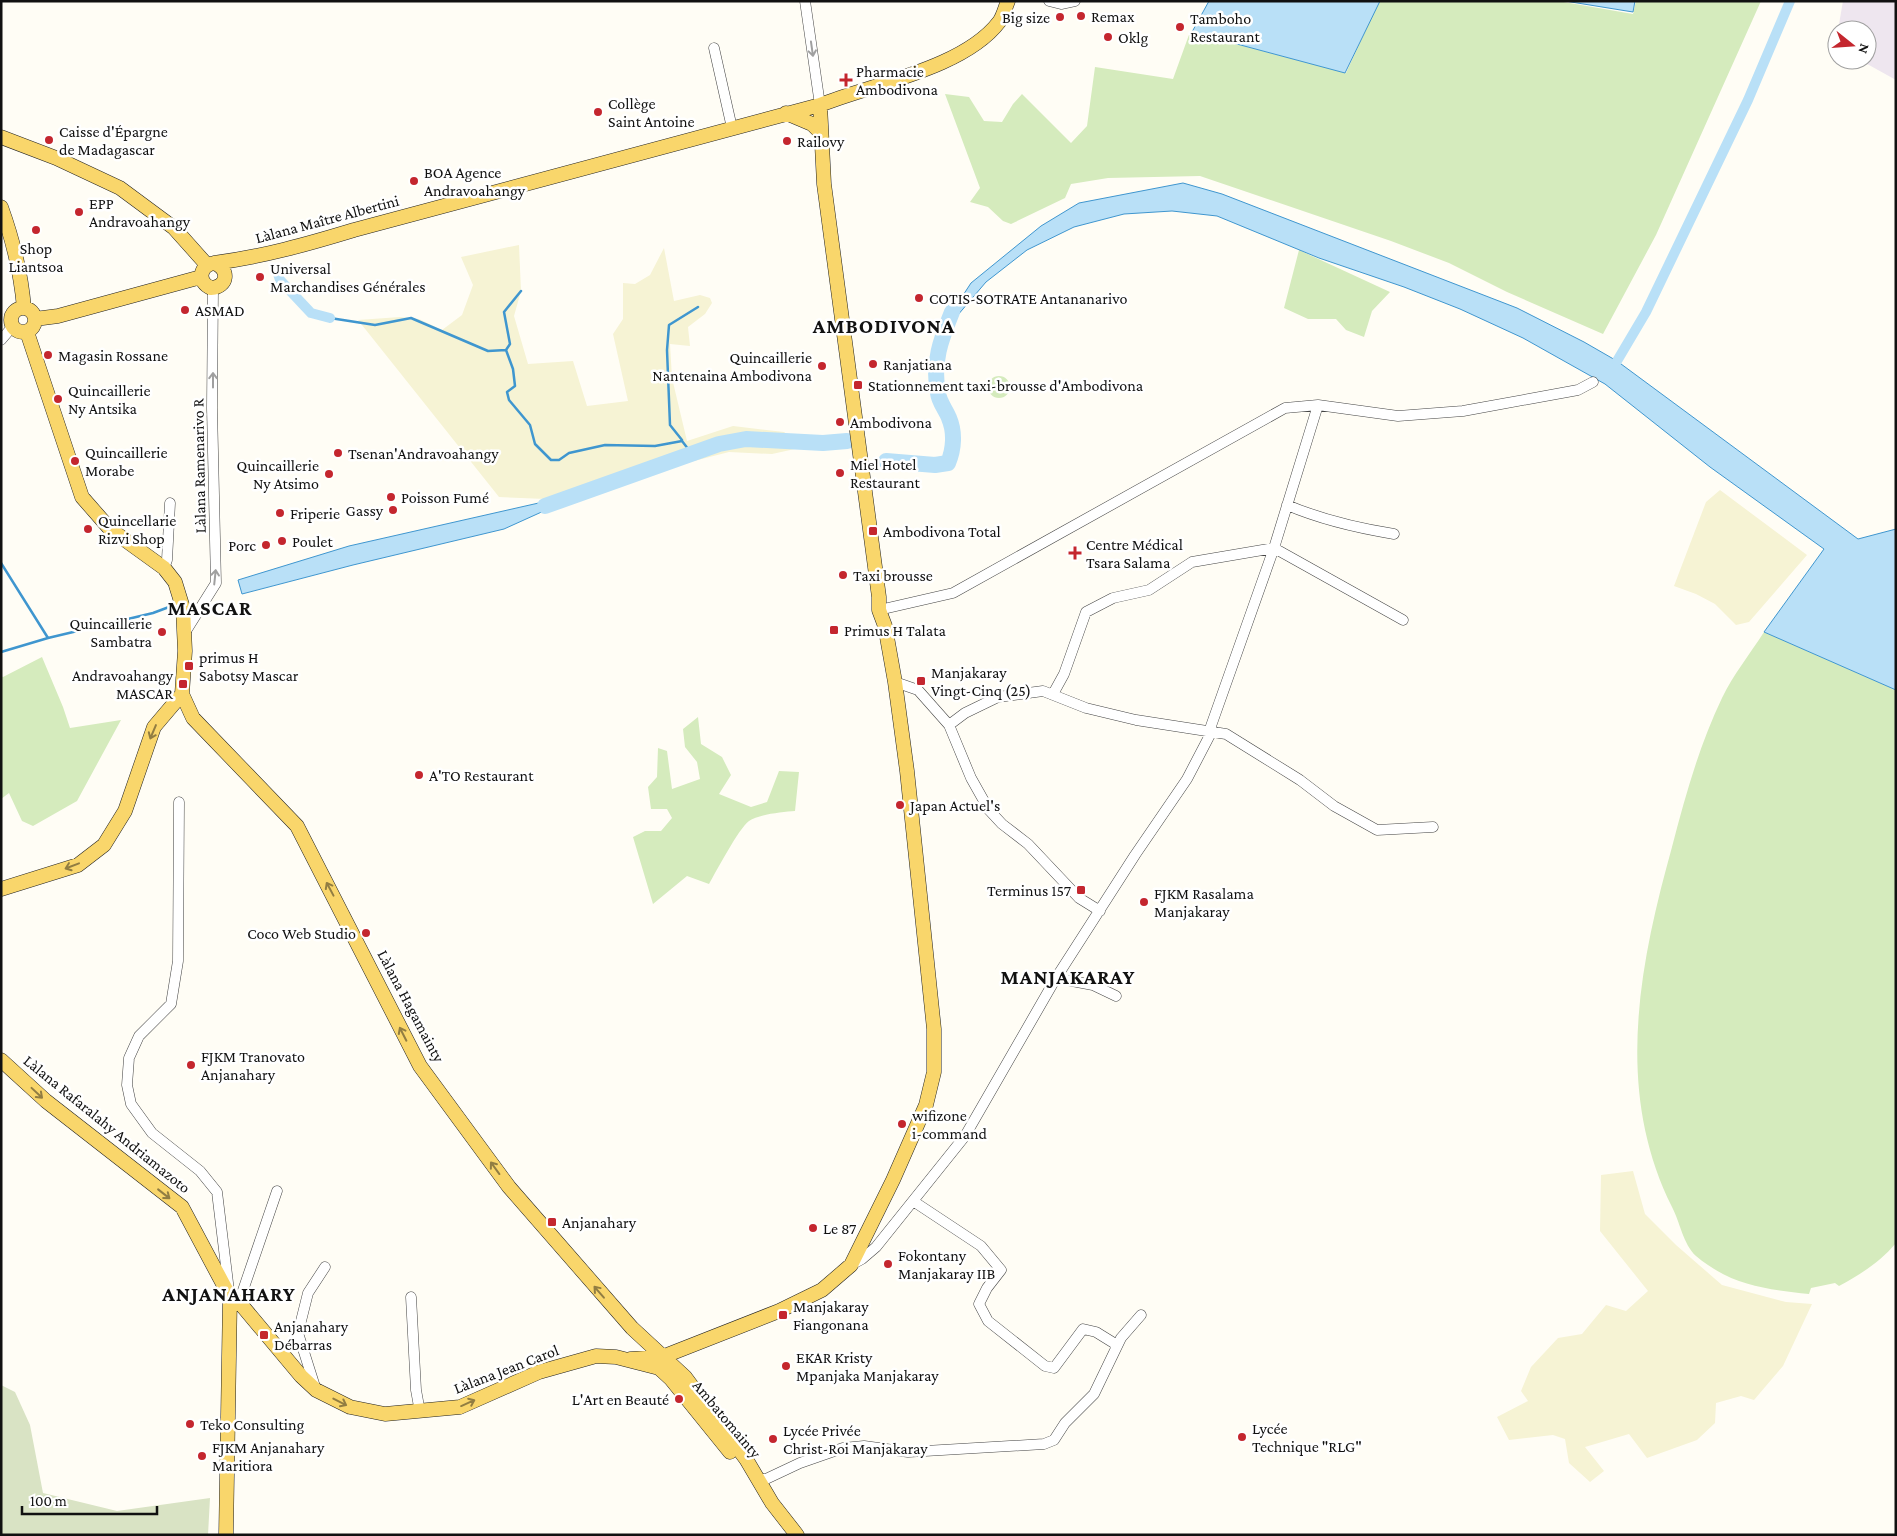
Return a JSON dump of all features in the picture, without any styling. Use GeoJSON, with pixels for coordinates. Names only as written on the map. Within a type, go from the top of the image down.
{"type":"FeatureCollection","features":[{"type":"Feature","properties":{"kind":"main road","name":"Làlana Maître Albertini"},"geometry":{"type":"LineString","coordinates":[[35,319],[58,316],[207,268],[820,105],[855,91],[941,64],[960,54],[999,22],[1008,1]]}},
{"type":"Feature","properties":{"kind":"main road"},"geometry":{"type":"LineString","coordinates":[[648,1345],[668,1354],[700,1343],[822,1290],[851,1264],[893,1180],[922,1113],[934,1072],[934,1029],[917,853],[895,682],[882,609],[850,344],[824,184],[820,105]]}},
{"type":"Feature","properties":{"kind":"main road"},"geometry":{"type":"LineString","coordinates":[[786,113],[812,124],[821,133]]}},
{"type":"Feature","properties":{"kind":"main road"},"geometry":{"type":"LineString","coordinates":[[1,137],[56,158],[120,188],[174,228],[207,268]]}},
{"type":"Feature","properties":{"kind":"main road"},"geometry":{"type":"LineString","coordinates":[[1,207],[12,236],[22,277],[24,308]]}},
{"type":"Feature","properties":{"kind":"main road","name":"Làlana Maître Albertini"},"geometry":{"type":"LineString","coordinates":[[226,275],[250,258]]}},
{"type":"Feature","properties":{"kind":"main road"},"geometry":{"type":"LineString","coordinates":[[207,268],[224,268],[226,275],[224,282],[214,288],[204,284],[207,268]]}},
{"type":"Feature","properties":{"kind":"main road"},"geometry":{"type":"LineString","coordinates":[[24,308],[29,310],[35,319],[32,329],[27,332],[21,332],[9,320],[18,309],[24,308]]}},
{"type":"Feature","properties":{"kind":"main road"},"geometry":{"type":"LineString","coordinates":[[1,889],[78,866],[104,845],[125,811],[154,727],[182,694],[185,651],[183,608],[175,582],[164,568],[110,528],[82,496],[27,332]]}},
{"type":"Feature","properties":{"kind":"main road","name":"Làlana Hagamainty"},"geometry":{"type":"LineString","coordinates":[[182,694],[193,718],[297,826],[420,1066],[509,1187],[632,1328],[666,1360]]}},
{"type":"Feature","properties":{"kind":"main road","name":"Làlana Rafaralahy Andriamazoto"},"geometry":{"type":"LineString","coordinates":[[1,1060],[46,1101],[182,1207],[234,1299]]}},
{"type":"Feature","properties":{"kind":"main road"},"geometry":{"type":"LineString","coordinates":[[226,1535],[234,1299]]}},
{"type":"Feature","properties":{"kind":"main road","name":"Làlana Jean Carol"},"geometry":{"type":"LineString","coordinates":[[234,1299],[301,1376],[316,1390],[350,1407],[385,1414],[460,1407],[539,1372],[596,1356],[630,1360]]}},
{"type":"Feature","properties":{"kind":"main road"},"geometry":{"type":"LineString","coordinates":[[616,1357],[634,1351],[637,1347],[638,1341],[632,1328]]}},
{"type":"Feature","properties":{"kind":"main road"},"geometry":{"type":"LineString","coordinates":[[630,1360],[666,1360],[674,1358],[700,1343]]}},
{"type":"Feature","properties":{"kind":"main road"},"geometry":{"type":"LineString","coordinates":[[678,1378],[680,1358],[700,1343]]}},
{"type":"Feature","properties":{"kind":"main road"},"geometry":{"type":"LineString","coordinates":[[630,1360],[659,1368],[678,1378]]}},
{"type":"Feature","properties":{"kind":"main road"},"geometry":{"type":"LineString","coordinates":[[666,1360],[678,1378]]}},
{"type":"Feature","properties":{"kind":"main road","name":"Ambatomainty"},"geometry":{"type":"LineString","coordinates":[[678,1378],[741,1465],[759,1480],[772,1503],[796,1535]]}},
{"type":"Feature","properties":{"kind":"street"},"geometry":{"type":"LineString","coordinates":[[805,1],[820,105]]}},
{"type":"Feature","properties":{"kind":"street"},"geometry":{"type":"LineString","coordinates":[[1049,1],[1061,4],[1075,1]]}},
{"type":"Feature","properties":{"kind":"street"},"geometry":{"type":"LineString","coordinates":[[714,48],[732,128]]}},
{"type":"Feature","properties":{"kind":"street","name":"Làlana Ramenarivo R"},"geometry":{"type":"LineString","coordinates":[[183,634],[216,583],[212,408],[214,288]]}},
{"type":"Feature","properties":{"kind":"street"},"geometry":{"type":"LineString","coordinates":[[1,340],[9,320]]}},
{"type":"Feature","properties":{"kind":"street"},"geometry":{"type":"LineString","coordinates":[[882,609],[953,593],[1285,408],[1318,405],[1398,416],[1463,411],[1578,390],[1593,382]]}},
{"type":"Feature","properties":{"kind":"street"},"geometry":{"type":"LineString","coordinates":[[851,1264],[862,1259],[876,1247],[965,1136],[1056,978],[1135,855],[1187,779],[1212,731],[1211,726],[1274,548],[1318,405]]}},
{"type":"Feature","properties":{"kind":"street"},"geometry":{"type":"LineString","coordinates":[[164,568],[167,560],[170,503]]}},
{"type":"Feature","properties":{"kind":"street"},"geometry":{"type":"LineString","coordinates":[[1287,505],[1311,515],[1350,527],[1394,534]]}},
{"type":"Feature","properties":{"kind":"street"},"geometry":{"type":"LineString","coordinates":[[1053,694],[1064,674],[1086,612],[1113,598],[1149,590],[1192,562],[1274,548],[1403,620]]}},
{"type":"Feature","properties":{"kind":"street"},"geometry":{"type":"LineString","coordinates":[[895,682],[918,690],[949,725],[971,778],[989,810],[1002,824],[1028,844],[1079,898],[1100,911]]}},
{"type":"Feature","properties":{"kind":"street"},"geometry":{"type":"LineString","coordinates":[[949,725],[965,713],[998,698],[1043,690],[1086,708],[1136,720],[1226,734],[1300,780],[1334,806],[1377,830],[1433,827]]}},
{"type":"Feature","properties":{"kind":"street"},"geometry":{"type":"LineString","coordinates":[[179,802],[178,961],[171,1004],[139,1036],[129,1058],[127,1085],[131,1104],[152,1133],[200,1171],[216,1192],[234,1299]]}},
{"type":"Feature","properties":{"kind":"street"},"geometry":{"type":"LineString","coordinates":[[1056,978],[1093,985],[1116,996]]}},
{"type":"Feature","properties":{"kind":"street"},"geometry":{"type":"LineString","coordinates":[[234,1299],[278,1191]]}},
{"type":"Feature","properties":{"kind":"street"},"geometry":{"type":"LineString","coordinates":[[913,1201],[980,1246],[1002,1270],[987,1288],[979,1304],[988,1320],[1045,1366],[1054,1368],[1083,1329],[1096,1332],[1117,1345]]}},
{"type":"Feature","properties":{"kind":"street"},"geometry":{"type":"LineString","coordinates":[[316,1390],[298,1333],[308,1293],[325,1267]]}},
{"type":"Feature","properties":{"kind":"street"},"geometry":{"type":"LineString","coordinates":[[410,1297],[416,1390],[420,1412]]}},
{"type":"Feature","properties":{"kind":"street"},"geometry":{"type":"LineString","coordinates":[[759,1480],[844,1448],[864,1446],[908,1452],[1044,1444],[1054,1440],[1065,1423],[1094,1394],[1117,1345],[1141,1315]]}},
{"type":"Feature","properties":{"kind":"shaded area"},"geometry":{"type":"Polygon","coordinates":[[[1843,1],[1896,1],[1896,80],[1877,69],[1877,20],[1840,20],[1843,1]]]}},
{"type":"Feature","properties":{"kind":"shaded area"},"geometry":{"type":"Polygon","coordinates":[[[519,245],[521,291],[514,316],[528,364],[573,361],[587,406],[628,401],[613,334],[623,319],[623,283],[635,284],[650,275],[664,248],[674,301],[700,295],[710,298],[712,303],[705,314],[688,327],[690,346],[670,344],[672,378],[687,441],[733,426],[784,432],[804,447],[772,454],[729,452],[546,499],[499,497],[358,320],[400,317],[419,319],[442,330],[462,315],[473,285],[461,257],[519,245]]]}},
{"type":"Feature","properties":{"kind":"shaded area"},"geometry":{"type":"Polygon","coordinates":[[[1720,490],[1807,555],[1749,622],[1736,625],[1715,604],[1696,594],[1674,586],[1706,502],[1720,490]]]}},
{"type":"Feature","properties":{"kind":"shaded area"},"geometry":{"type":"Polygon","coordinates":[[[1633,1171],[1645,1214],[1676,1245],[1722,1285],[1786,1302],[1812,1304],[1783,1366],[1754,1400],[1741,1396],[1716,1403],[1715,1423],[1697,1440],[1647,1458],[1629,1434],[1585,1447],[1604,1471],[1590,1482],[1569,1463],[1565,1439],[1553,1435],[1509,1440],[1497,1417],[1528,1401],[1521,1391],[1531,1367],[1558,1338],[1582,1334],[1606,1305],[1626,1311],[1648,1291],[1600,1231],[1601,1175],[1633,1171]]]}},
{"type":"Feature","properties":{"kind":"green space"},"geometry":{"type":"Polygon","coordinates":[[[1379,1],[1558,1],[1633,14],[1636,1],[1761,1],[1656,235],[1603,334],[1507,292],[1449,263],[1391,241],[1200,176],[1108,178],[1071,184],[1065,198],[1011,224],[1003,221],[988,207],[970,202],[980,188],[945,94],[969,97],[984,121],[1002,122],[1013,104],[1022,94],[1071,143],[1087,126],[1095,67],[1173,79],[1190,32],[1346,73],[1379,1]]]}},
{"type":"Feature","properties":{"kind":"green space"},"geometry":{"type":"Polygon","coordinates":[[[1299,250],[1390,292],[1372,311],[1364,337],[1346,330],[1336,319],[1308,319],[1284,308],[1299,250]]]}},
{"type":"Feature","properties":{"kind":"green space"},"geometry":{"type":"Polygon","coordinates":[[[999,376],[1007,379],[1010,387],[1007,395],[999,398],[991,395],[988,387],[991,379],[999,376]]]}},
{"type":"Feature","properties":{"kind":"green space"},"geometry":{"type":"Polygon","coordinates":[[[1764,632],[1896,690],[1896,1243],[1877,1262],[1839,1286],[1835,1283],[1811,1288],[1809,1294],[1763,1288],[1736,1280],[1709,1266],[1692,1251],[1685,1239],[1654,1163],[1643,1119],[1638,1073],[1638,1028],[1642,983],[1660,892],[1682,809],[1693,772],[1726,689],[1764,632]]]}},
{"type":"Feature","properties":{"kind":"green space"},"geometry":{"type":"Polygon","coordinates":[[[42,657],[70,728],[121,720],[77,801],[33,826],[22,821],[9,793],[1,799],[1,676],[3,677],[42,657]]]}},
{"type":"Feature","properties":{"kind":"green space"},"geometry":{"type":"Polygon","coordinates":[[[698,717],[701,744],[722,757],[731,775],[719,794],[751,807],[767,802],[779,771],[799,772],[795,811],[765,815],[749,821],[734,841],[709,884],[687,876],[653,904],[633,837],[645,831],[661,831],[672,818],[667,809],[651,809],[648,787],[657,777],[658,748],[667,751],[672,789],[700,779],[697,762],[685,747],[683,729],[698,717]]]}},
{"type":"Feature","properties":{"kind":"green space"},"geometry":{"type":"Polygon","coordinates":[[[1,1385],[15,1392],[30,1425],[43,1493],[117,1511],[210,1498],[208,1535],[1,1535],[1,1385]]]}},
{"type":"Feature","properties":{"kind":"water"},"geometry":{"type":"Polygon","coordinates":[[[1209,1],[1380,1],[1345,73],[1192,32],[1209,1]]]}},
{"type":"Feature","properties":{"kind":"water"},"geometry":{"type":"Polygon","coordinates":[[[1565,1],[1635,1],[1633,12],[1565,1]]]}},
{"type":"Feature","properties":{"kind":"water"},"geometry":{"type":"Polygon","coordinates":[[[1183,183],[1222,194],[1517,308],[1617,361],[1858,539],[1896,529],[1896,690],[1764,632],[1824,549],[1710,467],[1605,384],[1523,338],[1460,309],[1404,287],[1319,258],[1217,216],[1172,211],[1124,214],[1074,227],[1027,250],[986,282],[957,316],[952,312],[971,283],[1041,226],[1079,203],[1183,183]]]}},
{"type":"Feature","properties":{"kind":"water"},"geometry":{"type":"Polygon","coordinates":[[[543,502],[546,510],[504,529],[242,594],[238,580],[349,546],[543,502]]]}},
{"type":"Feature","properties":{"kind":"waterway"},"geometry":{"type":"LineString","coordinates":[[1617,361],[1646,312],[1748,100],[1790,1]]}},
{"type":"Feature","properties":{"kind":"waterway"},"geometry":{"type":"LineString","coordinates":[[276,268],[280,280],[311,313],[330,318]]}},
{"type":"Feature","properties":{"kind":"waterway"},"geometry":{"type":"LineString","coordinates":[[521,291],[504,312],[510,344],[506,350],[513,369],[515,386],[507,392],[509,400],[530,425],[535,444],[551,460],[559,460],[569,453],[605,445],[655,446],[682,441],[692,454]]}},
{"type":"Feature","properties":{"kind":"waterway"},"geometry":{"type":"LineString","coordinates":[[682,440],[670,425],[667,350],[669,325],[698,307]]}},
{"type":"Feature","properties":{"kind":"waterway"},"geometry":{"type":"LineString","coordinates":[[886,461],[935,465],[948,463],[952,452],[953,435],[949,418],[939,396],[936,371],[941,342],[952,312]]}},
{"type":"Feature","properties":{"kind":"waterway"},"geometry":{"type":"LineString","coordinates":[[330,318],[375,325],[411,318],[488,351],[506,350]]}},
{"type":"Feature","properties":{"kind":"waterway"},"geometry":{"type":"LineString","coordinates":[[545,506],[719,444],[746,439],[823,443],[847,441]]}},
{"type":"Feature","properties":{"kind":"waterway"},"geometry":{"type":"LineString","coordinates":[[1,563],[48,638],[153,613],[169,607]]}},
{"type":"Feature","properties":{"kind":"waterway"},"geometry":{"type":"LineString","coordinates":[[1,652],[48,638]]}},
{"type":"Feature","properties":{"kind":"place","name":"Remax"},"geometry":{"type":"Point","coordinates":[1081,16]}},
{"type":"Feature","properties":{"kind":"place","name":"Big size"},"geometry":{"type":"Point","coordinates":[1060,17]}},
{"type":"Feature","properties":{"kind":"place","name":"Tamboho Restaurant"},"geometry":{"type":"Point","coordinates":[1180,27]}},
{"type":"Feature","properties":{"kind":"place","name":"Oklg"},"geometry":{"type":"Point","coordinates":[1108,37]}},
{"type":"Feature","properties":{"kind":"place","name":"Pharmacie Ambodivona"},"geometry":{"type":"Point","coordinates":[846,80]}},
{"type":"Feature","properties":{"kind":"place","name":"Collège Saint Antoine"},"geometry":{"type":"Point","coordinates":[598,112]}},
{"type":"Feature","properties":{"kind":"place","name":"Caisse d'Épargne de Madagascar"},"geometry":{"type":"Point","coordinates":[49,140]}},
{"type":"Feature","properties":{"kind":"place","name":"Railovy"},"geometry":{"type":"Point","coordinates":[787,141]}},
{"type":"Feature","properties":{"kind":"place","name":"BOA Agence Andravoahangy"},"geometry":{"type":"Point","coordinates":[414,181]}},
{"type":"Feature","properties":{"kind":"place","name":"EPP Andravoahangy"},"geometry":{"type":"Point","coordinates":[79,212]}},
{"type":"Feature","properties":{"kind":"place","name":"Shop Liantsoa"},"geometry":{"type":"Point","coordinates":[36,230]}},
{"type":"Feature","properties":{"kind":"place","name":"Universal Marchandises Générales"},"geometry":{"type":"Point","coordinates":[260,277]}},
{"type":"Feature","properties":{"kind":"place","name":"COTIS-SOTRATE Antananarivo"},"geometry":{"type":"Point","coordinates":[919,298]}},
{"type":"Feature","properties":{"kind":"place","name":"ASMAD"},"geometry":{"type":"Point","coordinates":[185,310]}},
{"type":"Feature","properties":{"kind":"place","name":"Magasin Rossane"},"geometry":{"type":"Point","coordinates":[48,355]}},
{"type":"Feature","properties":{"kind":"place","name":"Ranjatiana"},"geometry":{"type":"Point","coordinates":[873,364]}},
{"type":"Feature","properties":{"kind":"place","name":"Quincaillerie Nantenaina Ambodivona"},"geometry":{"type":"Point","coordinates":[822,366]}},
{"type":"Feature","properties":{"kind":"place","name":"Stationnement taxi-brousse d'Ambodivona"},"geometry":{"type":"Point","coordinates":[858,385]}},
{"type":"Feature","properties":{"kind":"place","name":"Quincaillerie Ny Antsika"},"geometry":{"type":"Point","coordinates":[58,399]}},
{"type":"Feature","properties":{"kind":"place","name":"Ambodivona"},"geometry":{"type":"Point","coordinates":[840,422]}},
{"type":"Feature","properties":{"kind":"place","name":"Tsenan'Andravoahangy"},"geometry":{"type":"Point","coordinates":[338,453]}},
{"type":"Feature","properties":{"kind":"place","name":"Quincaillerie Morabe"},"geometry":{"type":"Point","coordinates":[75,461]}},
{"type":"Feature","properties":{"kind":"place","name":"Miel Hotel Restaurant"},"geometry":{"type":"Point","coordinates":[840,473]}},
{"type":"Feature","properties":{"kind":"place","name":"Quincaillerie Ny Atsimo"},"geometry":{"type":"Point","coordinates":[329,474]}},
{"type":"Feature","properties":{"kind":"place","name":"Poisson Fumé"},"geometry":{"type":"Point","coordinates":[391,497]}},
{"type":"Feature","properties":{"kind":"place","name":"Gassy"},"geometry":{"type":"Point","coordinates":[393,510]}},
{"type":"Feature","properties":{"kind":"place","name":"Friperie"},"geometry":{"type":"Point","coordinates":[280,513]}},
{"type":"Feature","properties":{"kind":"place","name":"Quincellarie Rizvi Shop"},"geometry":{"type":"Point","coordinates":[88,529]}},
{"type":"Feature","properties":{"kind":"place","name":"Ambodivona Total"},"geometry":{"type":"Point","coordinates":[873,531]}},
{"type":"Feature","properties":{"kind":"place","name":"Poulet"},"geometry":{"type":"Point","coordinates":[282,541]}},
{"type":"Feature","properties":{"kind":"place","name":"Porc"},"geometry":{"type":"Point","coordinates":[266,545]}},
{"type":"Feature","properties":{"kind":"place","name":"Centre Médical Tsara Salama"},"geometry":{"type":"Point","coordinates":[1075,553]}},
{"type":"Feature","properties":{"kind":"place","name":"Taxi brousse"},"geometry":{"type":"Point","coordinates":[843,575]}},
{"type":"Feature","properties":{"kind":"place","name":"Primus H Talata"},"geometry":{"type":"Point","coordinates":[834,630]}},
{"type":"Feature","properties":{"kind":"place","name":"Quincaillerie Sambatra"},"geometry":{"type":"Point","coordinates":[162,632]}},
{"type":"Feature","properties":{"kind":"place","name":"primus H Sabotsy Mascar"},"geometry":{"type":"Point","coordinates":[189,666]}},
{"type":"Feature","properties":{"kind":"place","name":"Manjakaray Vingt-Cinq (25)"},"geometry":{"type":"Point","coordinates":[921,681]}},
{"type":"Feature","properties":{"kind":"place","name":"Andravoahangy MASCAR"},"geometry":{"type":"Point","coordinates":[183,684]}},
{"type":"Feature","properties":{"kind":"place","name":"A'TO Restaurant"},"geometry":{"type":"Point","coordinates":[419,775]}},
{"type":"Feature","properties":{"kind":"place","name":"Japan Actuel's"},"geometry":{"type":"Point","coordinates":[900,805]}},
{"type":"Feature","properties":{"kind":"place","name":"Terminus 157"},"geometry":{"type":"Point","coordinates":[1081,890]}},
{"type":"Feature","properties":{"kind":"place","name":"FJKM Rasalama Manjakaray"},"geometry":{"type":"Point","coordinates":[1144,902]}},
{"type":"Feature","properties":{"kind":"place","name":"Coco Web Studio"},"geometry":{"type":"Point","coordinates":[366,933]}},
{"type":"Feature","properties":{"kind":"place","name":"FJKM Tranovato Anjanahary"},"geometry":{"type":"Point","coordinates":[191,1065]}},
{"type":"Feature","properties":{"kind":"place","name":"wifizone i-command"},"geometry":{"type":"Point","coordinates":[902,1124]}},
{"type":"Feature","properties":{"kind":"place","name":"Anjanahary"},"geometry":{"type":"Point","coordinates":[552,1222]}},
{"type":"Feature","properties":{"kind":"place","name":"Le 87"},"geometry":{"type":"Point","coordinates":[813,1228]}},
{"type":"Feature","properties":{"kind":"place","name":"Fokontany Manjakaray IIB"},"geometry":{"type":"Point","coordinates":[888,1264]}},
{"type":"Feature","properties":{"kind":"place","name":"Manjakaray Fiangonana"},"geometry":{"type":"Point","coordinates":[783,1315]}},
{"type":"Feature","properties":{"kind":"place","name":"Anjanahary Débarras"},"geometry":{"type":"Point","coordinates":[264,1335]}},
{"type":"Feature","properties":{"kind":"place","name":"EKAR Kristy Mpanjaka Manjakaray"},"geometry":{"type":"Point","coordinates":[786,1366]}},
{"type":"Feature","properties":{"kind":"place","name":"L'Art en Beauté"},"geometry":{"type":"Point","coordinates":[679,1399]}},
{"type":"Feature","properties":{"kind":"place","name":"Teko Consulting"},"geometry":{"type":"Point","coordinates":[190,1424]}},
{"type":"Feature","properties":{"kind":"place","name":"Lycée Technique \"RLG\""},"geometry":{"type":"Point","coordinates":[1242,1437]}},
{"type":"Feature","properties":{"kind":"place","name":"Lycée Privée Christ-Roi Manjakaray"},"geometry":{"type":"Point","coordinates":[773,1439]}},
{"type":"Feature","properties":{"kind":"place","name":"FJKM Anjanahary Maritiora"},"geometry":{"type":"Point","coordinates":[202,1456]}},
{"type":"Feature","properties":{"kind":"district","name":"AMBODIVONA"},"geometry":{"type":"Point","coordinates":[884,326]}},
{"type":"Feature","properties":{"kind":"district","name":"MASCAR"},"geometry":{"type":"Point","coordinates":[210,608]}},
{"type":"Feature","properties":{"kind":"district","name":"MANJAKARAY"},"geometry":{"type":"Point","coordinates":[1068,977]}},
{"type":"Feature","properties":{"kind":"district","name":"ANJANAHARY"},"geometry":{"type":"Point","coordinates":[229,1294]}}]}
